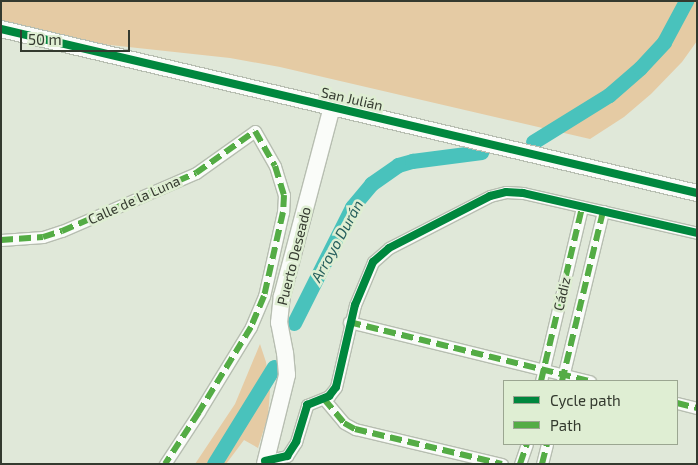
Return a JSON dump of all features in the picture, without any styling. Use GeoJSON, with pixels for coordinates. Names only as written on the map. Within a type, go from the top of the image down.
{"type":"FeatureCollection","features":[{"type":"Feature","properties":{"kind":"street","name":"San Julián"},"geometry":{"type":"LineString","coordinates":[[1,29],[697,193]]}},
{"type":"Feature","properties":{"kind":"street","name":"Puerto Deseado"},"geometry":{"type":"LineString","coordinates":[[265,462],[287,375],[285,352],[279,323],[282,296],[332,107]]}},
{"type":"Feature","properties":{"kind":"street","name":"Calle de la Luna"},"geometry":{"type":"LineString","coordinates":[[1,240],[43,237],[62,231],[196,173],[255,131],[275,166],[284,195],[264,296],[251,327],[191,426],[165,464]]}},
{"type":"Feature","properties":{"kind":"street"},"geometry":{"type":"LineString","coordinates":[[265,462],[287,456],[296,442],[306,408],[312,402],[324,399],[336,387],[350,322],[368,270],[378,256],[389,248],[490,196],[515,192],[697,232]]}},
{"type":"Feature","properties":{"kind":"street","name":"Cádiz"},"geometry":{"type":"LineString","coordinates":[[543,376],[582,207]]}},
{"type":"Feature","properties":{"kind":"street","name":"Cádiz"},"geometry":{"type":"LineString","coordinates":[[563,378],[603,211]]}},
{"type":"Feature","properties":{"kind":"street"},"geometry":{"type":"LineString","coordinates":[[350,322],[543,376],[581,380]]}},
{"type":"Feature","properties":{"kind":"street"},"geometry":{"type":"LineString","coordinates":[[324,399],[344,423],[355,429],[502,464]]}},
{"type":"Feature","properties":{"kind":"street"},"geometry":{"type":"LineString","coordinates":[[678,403],[697,408]]}},
{"type":"Feature","properties":{"kind":"street"},"geometry":{"type":"LineString","coordinates":[[520,464],[527,445]]}},
{"type":"Feature","properties":{"kind":"street"},"geometry":{"type":"LineString","coordinates":[[542,464],[547,445]]}},
{"type":"Feature","properties":{"kind":"shaded area"},"geometry":{"type":"Polygon","coordinates":[[[1,1],[697,1],[697,41],[682,62],[651,94],[624,117],[590,139],[280,67],[230,58],[63,38],[1,20],[1,1]]]}},
{"type":"Feature","properties":{"kind":"shaded area"},"geometry":{"type":"Polygon","coordinates":[[[260,344],[266,362],[270,391],[268,416],[258,448],[244,440],[226,464],[195,464],[235,404],[260,344]]]}},
{"type":"Feature","properties":{"kind":"waterway","name":"Arroyo Durán"},"geometry":{"type":"LineString","coordinates":[[533,142],[609,95],[640,68],[664,42],[686,1]]}},
{"type":"Feature","properties":{"kind":"waterway","name":"Arroyo Durán"},"geometry":{"type":"LineString","coordinates":[[294,323],[352,207],[371,184],[398,165],[412,161],[481,152]]}},
{"type":"Feature","properties":{"kind":"waterway","name":"Arroyo Durán"},"geometry":{"type":"LineString","coordinates":[[214,464],[274,367]]}},
{"type":"Feature","properties":{"kind":"marked path"},"geometry":{"type":"LineString","coordinates":[[1,240],[43,237],[62,231],[196,173],[255,131],[275,166],[284,195],[283,212],[264,296],[251,327],[165,464]]}},
{"type":"Feature","properties":{"kind":"marked path"},"geometry":{"type":"LineString","coordinates":[[541,380],[582,207]]}},
{"type":"Feature","properties":{"kind":"marked path"},"geometry":{"type":"LineString","coordinates":[[562,380],[603,211]]}},
{"type":"Feature","properties":{"kind":"marked path"},"geometry":{"type":"LineString","coordinates":[[349,322],[586,380]]}},
{"type":"Feature","properties":{"kind":"marked path"},"geometry":{"type":"LineString","coordinates":[[324,399],[344,423],[355,429],[502,464]]}},
{"type":"Feature","properties":{"kind":"marked path"},"geometry":{"type":"LineString","coordinates":[[678,403],[697,408]]}},
{"type":"Feature","properties":{"kind":"marked path"},"geometry":{"type":"LineString","coordinates":[[520,464],[527,445]]}},
{"type":"Feature","properties":{"kind":"marked path"},"geometry":{"type":"LineString","coordinates":[[542,464],[547,445]]}},
{"type":"Feature","properties":{"kind":"cycle path"},"geometry":{"type":"LineString","coordinates":[[1,29],[697,193]]}},
{"type":"Feature","properties":{"kind":"cycle path"},"geometry":{"type":"LineString","coordinates":[[265,461],[287,456],[296,442],[307,405],[329,396],[336,387],[355,305],[373,262],[389,248],[490,196],[506,192],[523,193],[697,233]]}}]}
